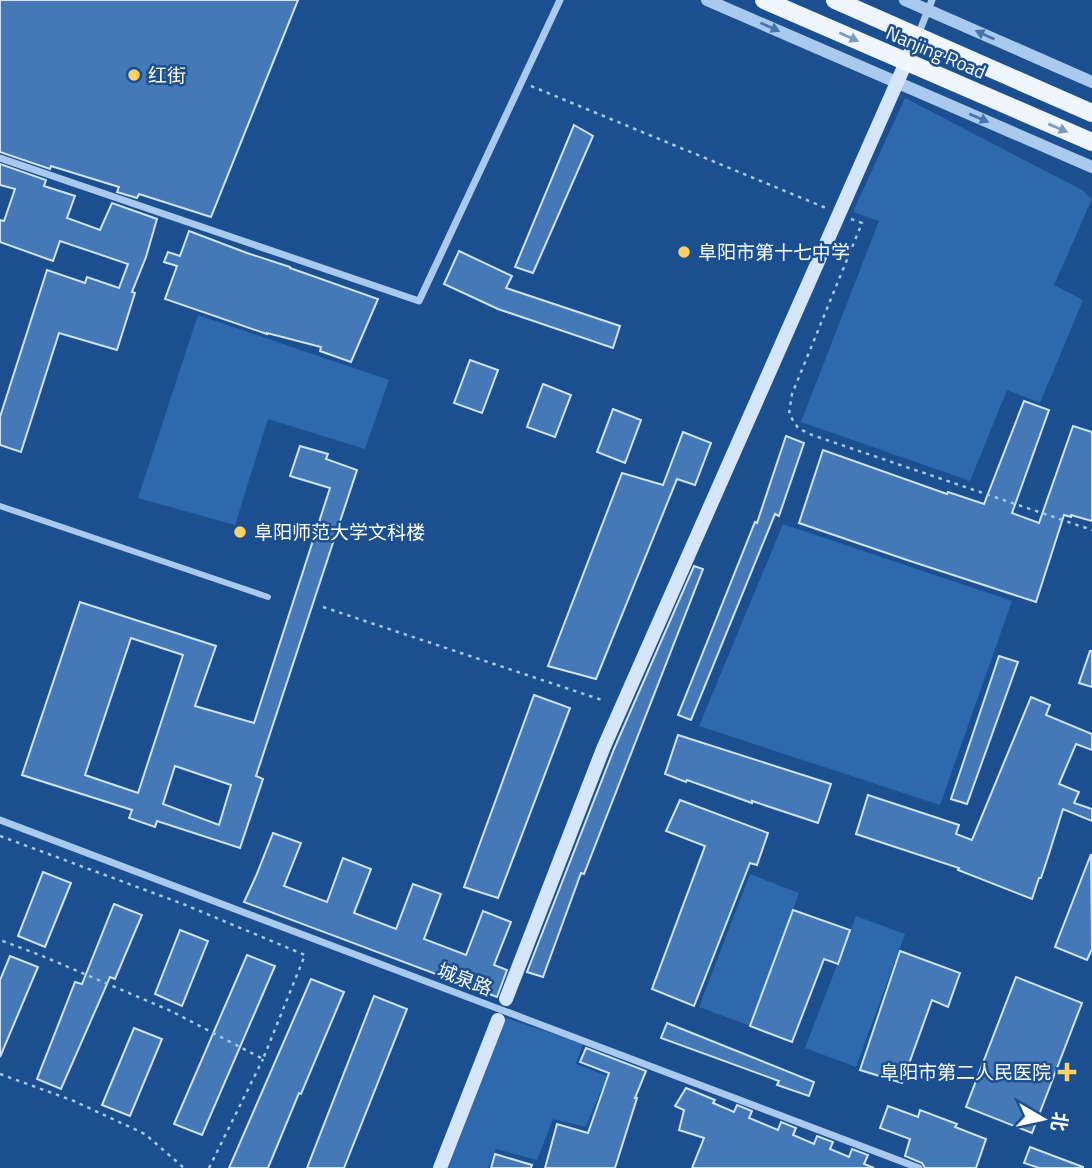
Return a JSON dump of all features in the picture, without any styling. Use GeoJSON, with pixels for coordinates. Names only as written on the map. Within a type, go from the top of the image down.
{"type":"FeatureCollection","features":[{"type":"Feature","properties":{"kind":"main road","name":"Nanjing Road"},"geometry":{"type":"LineString","coordinates":[[764,0],[1092,142]]}},
{"type":"Feature","properties":{"kind":"main road","name":"Nanjing Road"},"geometry":{"type":"LineString","coordinates":[[835,0],[1092,113]]}},
{"type":"Feature","properties":{"kind":"main road"},"geometry":{"type":"LineString","coordinates":[[506,999],[603,749],[918,35]]}},
{"type":"Feature","properties":{"kind":"main road"},"geometry":{"type":"LineString","coordinates":[[440,1168],[498,1020]]}},
{"type":"Feature","properties":{"kind":"street"},"geometry":{"type":"LineString","coordinates":[[0,159],[419,302],[560,0]]}},
{"type":"Feature","properties":{"kind":"street"},"geometry":{"type":"LineString","coordinates":[[708,0],[1092,167]]}},
{"type":"Feature","properties":{"kind":"street"},"geometry":{"type":"LineString","coordinates":[[905,0],[930,5],[1092,82]]}},
{"type":"Feature","properties":{"kind":"street"},"geometry":{"type":"LineString","coordinates":[[918,35],[930,5]]}},
{"type":"Feature","properties":{"kind":"street"},"geometry":{"type":"LineString","coordinates":[[0,506],[268,597]]}},
{"type":"Feature","properties":{"kind":"street","name":"城泉路"},"geometry":{"type":"LineString","coordinates":[[0,820],[919,1168]]}},
{"type":"Feature","properties":{"kind":"path"},"geometry":{"type":"LineString","coordinates":[[323,607],[605,701]]}},
{"type":"Feature","properties":{"kind":"path"},"geometry":{"type":"LineString","coordinates":[[0,836],[183,904],[305,956],[263,1059],[209,1168]]}},
{"type":"Feature","properties":{"kind":"path"},"geometry":{"type":"LineString","coordinates":[[0,940],[171,1011],[263,1059]]}},
{"type":"Feature","properties":{"kind":"path"},"geometry":{"type":"LineString","coordinates":[[0,1074],[74,1101],[145,1134],[184,1168]]}},
{"type":"Feature","properties":{"kind":"shaded area"},"geometry":{"type":"Polygon","coordinates":[[[905,98],[1082,190],[1092,199],[1054,285],[1083,300],[1040,403],[1007,390],[970,481],[801,422],[879,221],[853,212],[905,98]]]}},
{"type":"Feature","properties":{"kind":"shaded area"},"geometry":{"type":"Polygon","coordinates":[[[198,315],[389,380],[365,449],[268,419],[235,525],[138,498],[198,315]]]}},
{"type":"Feature","properties":{"kind":"shaded area"},"geometry":{"type":"Polygon","coordinates":[[[783,524],[1012,601],[940,805],[699,726],[783,524]]]}},
{"type":"Feature","properties":{"kind":"shaded area"},"geometry":{"type":"Polygon","coordinates":[[[750,874],[799,893],[750,1026],[699,1007],[750,874]]]}},
{"type":"Feature","properties":{"kind":"shaded area"},"geometry":{"type":"Polygon","coordinates":[[[856,916],[905,934],[856,1067],[805,1048],[856,916]]]}},
{"type":"Feature","properties":{"kind":"shaded area"},"geometry":{"type":"Polygon","coordinates":[[[506,1018],[583,1044],[576,1064],[607,1076],[586,1127],[553,1119],[537,1160],[496,1149],[488,1168],[447,1168],[506,1018]]]}},
{"type":"Feature","properties":{"kind":"building","name":"红街"},"geometry":{"type":"Polygon","coordinates":[[[0,0],[298,0],[211,217],[139,194],[137,198],[117,192],[119,187],[51,166],[50,169],[0,152],[0,0]]]}},
{"type":"Feature","properties":{"kind":"building"},"geometry":{"type":"Polygon","coordinates":[[[574,125],[593,136],[533,273],[515,267],[574,125]]]}},
{"type":"Feature","properties":{"kind":"building"},"geometry":{"type":"Polygon","coordinates":[[[0,164],[46,180],[44,186],[75,196],[67,218],[100,230],[112,203],[157,219],[132,292],[135,293],[117,350],[59,333],[21,452],[0,445],[0,417],[47,270],[85,283],[87,277],[119,288],[128,264],[60,241],[53,261],[0,242],[0,220],[4,221],[15,189],[0,185],[0,164]]]}},
{"type":"Feature","properties":{"kind":"building"},"geometry":{"type":"Polygon","coordinates":[[[189,231],[378,299],[351,362],[320,351],[321,347],[267,334],[165,299],[177,266],[164,262],[168,252],[180,256],[189,231]]]}},
{"type":"Feature","properties":{"kind":"building"},"geometry":{"type":"Polygon","coordinates":[[[459,251],[512,276],[506,288],[620,326],[613,348],[498,309],[444,284],[459,251]]]}},
{"type":"Feature","properties":{"kind":"building"},"geometry":{"type":"Polygon","coordinates":[[[470,360],[498,370],[482,413],[454,403],[470,360]]]}},
{"type":"Feature","properties":{"kind":"building"},"geometry":{"type":"Polygon","coordinates":[[[543,384],[571,395],[555,437],[527,427],[543,384]]]}},
{"type":"Feature","properties":{"kind":"building"},"geometry":{"type":"Polygon","coordinates":[[[1024,401],[1049,410],[1012,513],[1039,523],[1073,426],[1092,432],[1092,521],[1064,515],[1036,602],[799,523],[823,450],[947,494],[948,492],[984,504],[1024,401]]]}},
{"type":"Feature","properties":{"kind":"building"},"geometry":{"type":"Polygon","coordinates":[[[613,409],[641,420],[625,463],[597,452],[613,409]]]}},
{"type":"Feature","properties":{"kind":"building"},"geometry":{"type":"Polygon","coordinates":[[[683,432],[711,443],[695,485],[677,479],[596,679],[548,666],[622,473],[663,485],[683,432]]]}},
{"type":"Feature","properties":{"kind":"building"},"geometry":{"type":"Polygon","coordinates":[[[786,436],[804,443],[779,516],[775,514],[691,720],[678,715],[755,522],[757,523],[786,436]]]}},
{"type":"Feature","properties":{"kind":"building"},"geometry":{"type":"Polygon","coordinates":[[[300,446],[328,454],[326,459],[357,470],[256,776],[263,779],[240,848],[157,821],[155,827],[129,818],[132,810],[22,775],[80,602],[216,646],[195,706],[254,723],[330,488],[290,476],[300,446]],[[131,638],[85,775],[138,793],[183,655],[131,638]],[[175,766],[163,804],[219,825],[231,785],[175,766]]]}},
{"type":"Feature","properties":{"kind":"building"},"geometry":{"type":"Polygon","coordinates":[[[694,566],[703,569],[584,874],[581,873],[543,977],[527,972],[614,749],[694,566]]]}},
{"type":"Feature","properties":{"kind":"building"},"geometry":{"type":"Polygon","coordinates":[[[1092,651],[1092,687],[1079,683],[1092,651]]]}},
{"type":"Feature","properties":{"kind":"building"},"geometry":{"type":"Polygon","coordinates":[[[999,656],[1018,662],[967,804],[951,799],[999,656]]]}},
{"type":"Feature","properties":{"kind":"building"},"geometry":{"type":"Polygon","coordinates":[[[534,695],[570,708],[498,898],[464,887],[534,695]]]}},
{"type":"Feature","properties":{"kind":"building"},"geometry":{"type":"Polygon","coordinates":[[[1031,697],[1050,705],[1046,715],[1092,734],[1092,750],[1076,744],[1059,784],[1079,792],[1074,803],[1092,809],[1092,821],[1063,809],[1032,899],[958,870],[959,868],[856,834],[868,795],[959,825],[956,834],[972,840],[1031,697]]]}},
{"type":"Feature","properties":{"kind":"building"},"geometry":{"type":"Polygon","coordinates":[[[678,735],[831,784],[818,823],[665,774],[678,735]]]}},
{"type":"Feature","properties":{"kind":"building"},"geometry":{"type":"Polygon","coordinates":[[[680,800],[768,833],[757,865],[750,863],[694,1006],[652,989],[705,846],[666,831],[680,800]]]}},
{"type":"Feature","properties":{"kind":"building"},"geometry":{"type":"Polygon","coordinates":[[[273,833],[301,843],[284,886],[327,902],[343,858],[371,869],[354,913],[396,929],[413,884],[441,894],[424,939],[466,955],[483,911],[511,922],[494,965],[507,970],[497,997],[244,902],[273,833]]]}},
{"type":"Feature","properties":{"kind":"building"},"geometry":{"type":"Polygon","coordinates":[[[1091,854],[1092,949],[1087,960],[1055,947],[1091,854]]]}},
{"type":"Feature","properties":{"kind":"building"},"geometry":{"type":"Polygon","coordinates":[[[43,872],[71,883],[45,947],[18,936],[43,872]]]}},
{"type":"Feature","properties":{"kind":"building"},"geometry":{"type":"Polygon","coordinates":[[[114,904],[142,915],[115,979],[110,977],[61,1089],[37,1079],[75,982],[82,984],[114,904]]]}},
{"type":"Feature","properties":{"kind":"building"},"geometry":{"type":"Polygon","coordinates":[[[793,910],[850,930],[838,964],[824,959],[792,1042],[750,1026],[793,910]]]}},
{"type":"Feature","properties":{"kind":"building"},"geometry":{"type":"Polygon","coordinates":[[[180,930],[208,941],[182,1006],[155,994],[180,930]]]}},
{"type":"Feature","properties":{"kind":"building"},"geometry":{"type":"Polygon","coordinates":[[[900,951],[960,973],[948,1007],[932,1000],[902,1083],[860,1070],[900,951]]]}},
{"type":"Feature","properties":{"kind":"building"},"geometry":{"type":"Polygon","coordinates":[[[247,955],[275,966],[202,1135],[174,1124],[247,955]]]}},
{"type":"Feature","properties":{"kind":"building"},"geometry":{"type":"Polygon","coordinates":[[[10,956],[38,967],[0,1057],[0,980],[10,956]]]}},
{"type":"Feature","properties":{"kind":"building"},"geometry":{"type":"Polygon","coordinates":[[[1016,977],[1082,1003],[1032,1133],[966,1107],[1016,977]]]}},
{"type":"Feature","properties":{"kind":"building"},"geometry":{"type":"Polygon","coordinates":[[[311,979],[344,992],[301,1094],[299,1093],[268,1168],[229,1168],[311,979]]]}},
{"type":"Feature","properties":{"kind":"building"},"geometry":{"type":"Polygon","coordinates":[[[374,996],[407,1009],[344,1168],[307,1168],[374,996]]]}},
{"type":"Feature","properties":{"kind":"building"},"geometry":{"type":"Polygon","coordinates":[[[667,1023],[814,1082],[809,1096],[777,1085],[779,1081],[661,1038],[667,1023]]]}},
{"type":"Feature","properties":{"kind":"building"},"geometry":{"type":"Polygon","coordinates":[[[134,1028],[162,1039],[130,1116],[102,1105],[134,1028]]]}},
{"type":"Feature","properties":{"kind":"building"},"geometry":{"type":"Polygon","coordinates":[[[586,1048],[646,1071],[635,1098],[615,1168],[545,1168],[557,1124],[588,1133],[609,1073],[580,1062],[586,1048]]]}},
{"type":"Feature","properties":{"kind":"building"},"geometry":{"type":"Polygon","coordinates":[[[686,1088],[715,1100],[713,1103],[734,1112],[737,1105],[752,1111],[749,1118],[778,1130],[781,1122],[796,1128],[793,1135],[814,1144],[817,1136],[833,1142],[830,1149],[849,1157],[852,1149],[868,1155],[864,1164],[874,1168],[692,1168],[704,1138],[679,1130],[684,1110],[675,1106],[686,1088]]]}},
{"type":"Feature","properties":{"kind":"building"},"geometry":{"type":"Polygon","coordinates":[[[888,1106],[918,1117],[920,1110],[986,1139],[976,1168],[925,1168],[922,1163],[905,1156],[910,1139],[880,1128],[888,1106]]]}},
{"type":"Feature","properties":{"kind":"building"},"geometry":{"type":"Polygon","coordinates":[[[1030,1147],[1083,1168],[1039,1168],[1024,1163],[1030,1147]]]}},
{"type":"Feature","properties":{"kind":"building"},"geometry":{"type":"Polygon","coordinates":[[[495,1154],[532,1165],[531,1168],[491,1168],[495,1154]]]}},
{"type":"Feature","properties":{"kind":"place","name":"红街"},"geometry":{"type":"Point","coordinates":[134,75]}},
{"type":"Feature","properties":{"kind":"place","name":"阜阳市第十七中学"},"geometry":{"type":"Point","coordinates":[684,252]}},
{"type":"Feature","properties":{"kind":"place","name":"阜阳师范大学文科楼"},"geometry":{"type":"Point","coordinates":[240,532]}},
{"type":"Feature","properties":{"kind":"place","name":"阜阳市第二人民医院"},"geometry":{"type":"Point","coordinates":[1067,1072]}}]}
